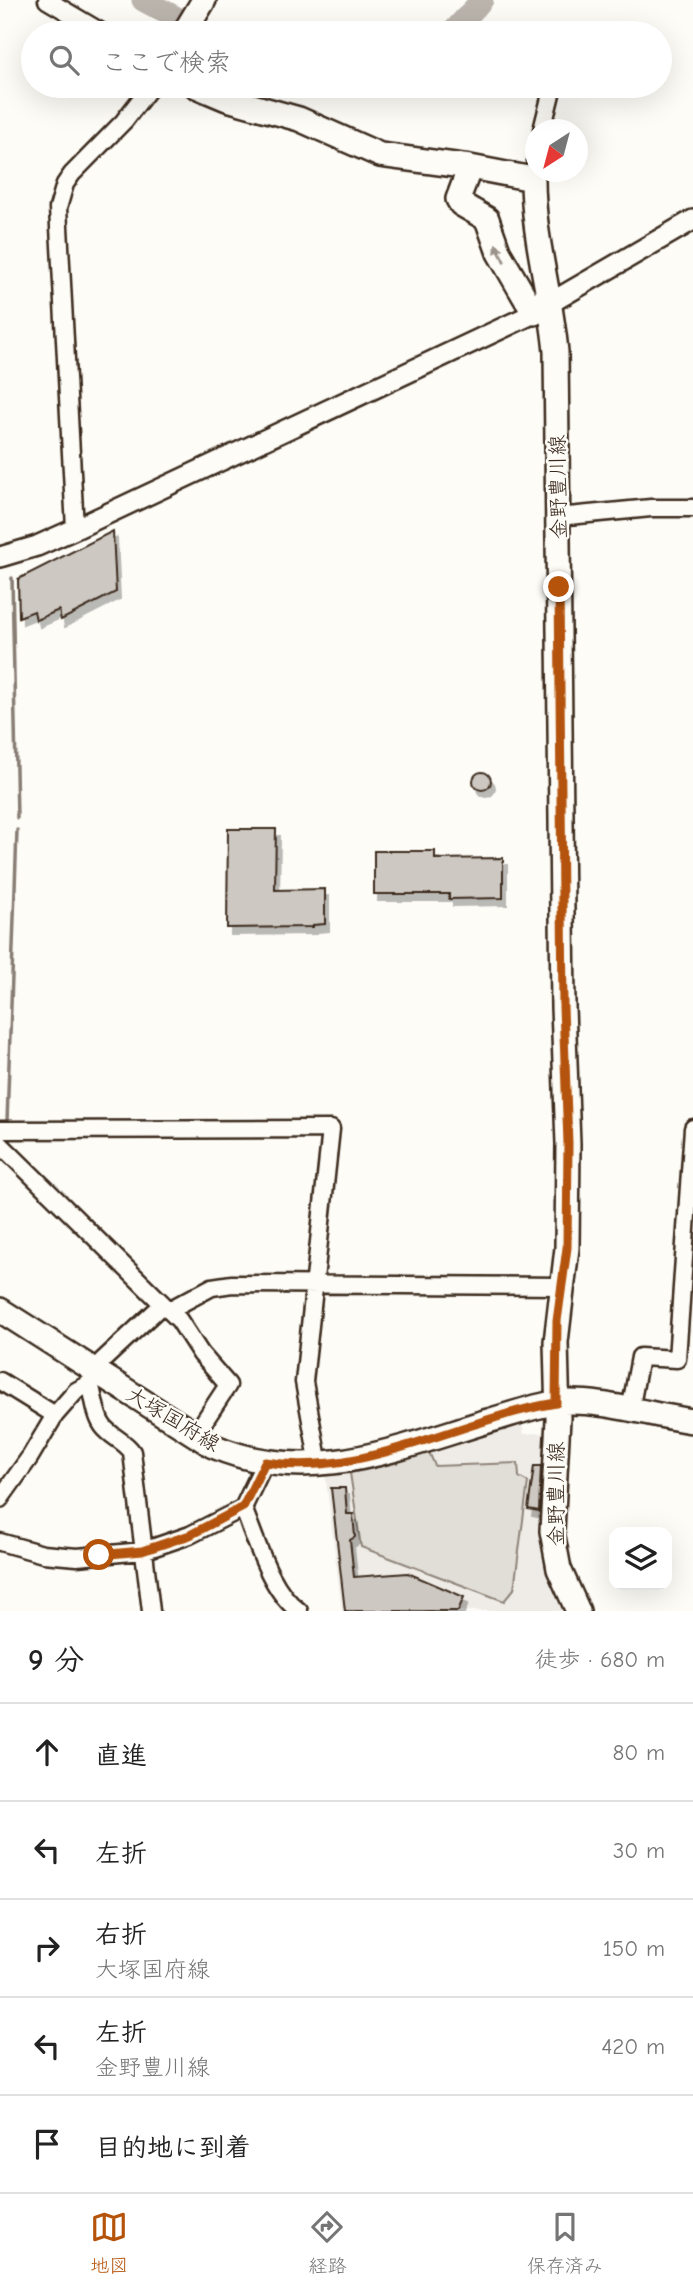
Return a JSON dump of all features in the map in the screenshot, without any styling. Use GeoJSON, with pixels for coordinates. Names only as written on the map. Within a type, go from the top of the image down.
{"type":"FeatureCollection","features":[{"type":"Feature","properties":{"kind":"main road"},"geometry":{"type":"LineString","coordinates":[[191,21],[202,2]]}},
{"type":"Feature","properties":{"kind":"main road","name":"金野豊川線"},"geometry":{"type":"LineString","coordinates":[[225,98],[299,119],[380,155],[470,167],[525,170]]}},
{"type":"Feature","properties":{"kind":"main road","name":"金野豊川線"},"geometry":{"type":"LineString","coordinates":[[470,167],[458,199],[461,204],[487,219],[499,253],[542,308]]}},
{"type":"Feature","properties":{"kind":"main road","name":"金野豊川線"},"geometry":{"type":"LineString","coordinates":[[534,182],[542,308],[556,352],[563,1007],[568,1143],[567,1248],[556,1342],[558,1419],[552,1531],[559,1569],[578,1611]]}},
{"type":"Feature","properties":{"kind":"main road","name":"大塚国府線"},"geometry":{"type":"LineString","coordinates":[[0,1310],[92,1377],[229,1453],[265,1462],[319,1465],[392,1450],[556,1403],[570,1402],[693,1421]]}},
{"type":"Feature","properties":{"kind":"street"},"geometry":{"type":"LineString","coordinates":[[47,0],[83,21]]}},
{"type":"Feature","properties":{"kind":"street"},"geometry":{"type":"LineString","coordinates":[[75,529],[58,208],[65,184],[72,173],[124,121],[142,98]]}},
{"type":"Feature","properties":{"kind":"street"},"geometry":{"type":"LineString","coordinates":[[545,119],[550,98]]}},
{"type":"Feature","properties":{"kind":"street"},"geometry":{"type":"LineString","coordinates":[[0,568],[37,546],[542,308],[693,220]]}},
{"type":"Feature","properties":{"kind":"street"},"geometry":{"type":"LineString","coordinates":[[558,517],[651,508],[693,508]]}},
{"type":"Feature","properties":{"kind":"street"},"geometry":{"type":"LineString","coordinates":[[0,557],[37,546]]}},
{"type":"Feature","properties":{"kind":"street"},"geometry":{"type":"LineString","coordinates":[[630,1411],[640,1357],[677,1359],[685,1345],[693,1128]]}},
{"type":"Feature","properties":{"kind":"street"},"geometry":{"type":"LineString","coordinates":[[0,1130],[331,1129],[304,1382],[319,1465]]}},
{"type":"Feature","properties":{"kind":"street"},"geometry":{"type":"LineString","coordinates":[[0,1144],[179,1320],[201,1354],[228,1385],[195,1435]]}},
{"type":"Feature","properties":{"kind":"street"},"geometry":{"type":"LineString","coordinates":[[2,1493],[55,1415],[92,1377],[102,1361],[165,1307],[212,1287],[232,1284],[563,1286]]}},
{"type":"Feature","properties":{"kind":"street"},"geometry":{"type":"LineString","coordinates":[[92,1377],[104,1429],[132,1452],[151,1611]]}},
{"type":"Feature","properties":{"kind":"street"},"geometry":{"type":"LineString","coordinates":[[0,1381],[55,1415]]}},
{"type":"Feature","properties":{"kind":"street"},"geometry":{"type":"LineString","coordinates":[[0,1542],[43,1554],[66,1556],[142,1551],[190,1535],[243,1507],[265,1462]]}},
{"type":"Feature","properties":{"kind":"street"},"geometry":{"type":"LineString","coordinates":[[243,1507],[273,1579],[290,1605],[299,1611]]}},
{"type":"Feature","properties":{"kind":"shaded area"},"geometry":{"type":"Polygon","coordinates":[[[521,1418],[524,1434],[550,1432],[572,1611],[342,1611],[325,1473],[521,1418]]]}},
{"type":"Feature","properties":{"kind":"shaded area"},"geometry":{"type":"Polygon","coordinates":[[[429,1452],[435,1466],[518,1463],[519,1477],[528,1482],[514,1589],[504,1601],[361,1547],[350,1473],[429,1452]]]}},
{"type":"Feature","properties":{"kind":"building"},"geometry":{"type":"Polygon","coordinates":[[[113,531],[116,592],[61,620],[59,610],[36,620],[34,611],[19,617],[18,579],[113,531]]]}},
{"type":"Feature","properties":{"kind":"building"},"geometry":{"type":"Polygon","coordinates":[[[482,772],[488,775],[491,781],[488,787],[482,790],[476,787],[473,781],[476,775],[482,772]]]}},
{"type":"Feature","properties":{"kind":"building"},"geometry":{"type":"Polygon","coordinates":[[[228,829],[276,829],[275,890],[325,889],[325,924],[313,927],[227,928],[228,829]]]}},
{"type":"Feature","properties":{"kind":"building"},"geometry":{"type":"Polygon","coordinates":[[[374,851],[435,851],[435,859],[503,858],[503,898],[449,899],[449,894],[374,894],[374,851]]]}},
{"type":"Feature","properties":{"kind":"building"},"geometry":{"type":"Polygon","coordinates":[[[534,1466],[541,1466],[539,1511],[528,1509],[534,1466]]]}},
{"type":"Feature","properties":{"kind":"building"},"geometry":{"type":"Polygon","coordinates":[[[331,1488],[345,1488],[347,1514],[353,1514],[355,1537],[350,1540],[354,1577],[408,1573],[464,1597],[458,1611],[345,1611],[331,1488]]]}},
{"type":"Feature","properties":{"kind":"waterway"},"geometry":{"type":"LineString","coordinates":[[143,0],[182,21]]}},
{"type":"Feature","properties":{"kind":"waterway"},"geometry":{"type":"LineString","coordinates":[[463,21],[482,0]]}},
{"type":"Feature","properties":{"kind":"waterway"},"geometry":{"type":"LineString","coordinates":[[12,578],[17,818]]}},
{"type":"Feature","properties":{"kind":"waterway"},"geometry":{"type":"LineString","coordinates":[[7,1122],[17,830]]}},
{"type":"Feature","properties":{"kind":"route"},"geometry":{"type":"LineString","coordinates":[[99,1555],[142,1551],[190,1535],[243,1507],[265,1462],[302,1465],[335,1463],[403,1447],[556,1403],[557,1321],[567,1248],[568,1143],[563,1007],[559,587]]}}]}
